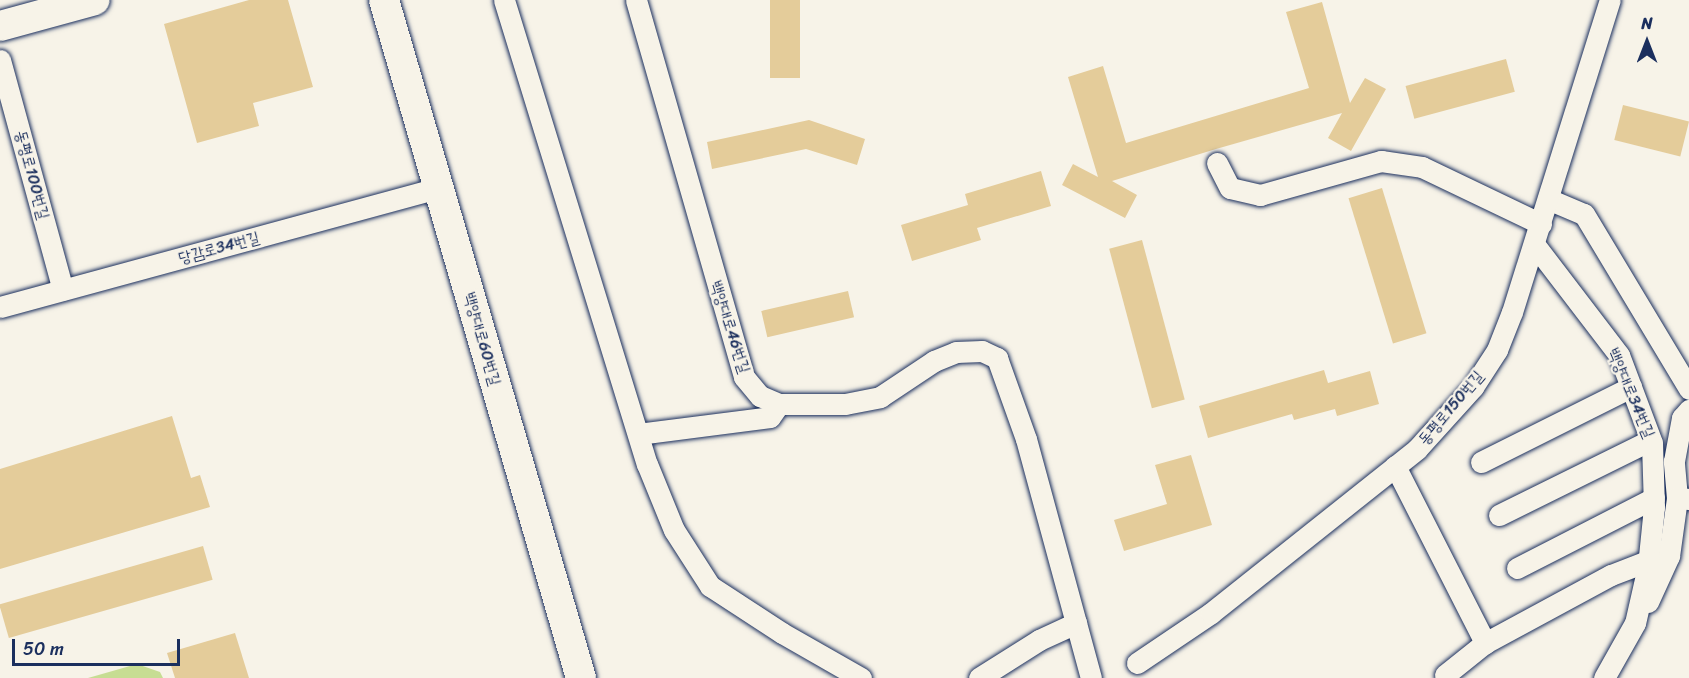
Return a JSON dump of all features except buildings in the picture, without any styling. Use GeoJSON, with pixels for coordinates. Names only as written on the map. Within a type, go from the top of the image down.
{"type":"FeatureCollection","features":[{"type":"Feature","properties":{"kind":"street"},"geometry":{"type":"LineString","coordinates":[[0,26],[95,0]]}},
{"type":"Feature","properties":{"kind":"street","name":"백양대로60번길"},"geometry":{"type":"LineString","coordinates":[[384,0],[581,678]]}},
{"type":"Feature","properties":{"kind":"street"},"geometry":{"type":"LineString","coordinates":[[504,0],[638,434],[674,530],[710,585],[782,633],[861,678]]}},
{"type":"Feature","properties":{"kind":"street","name":"백양대로46번길"},"geometry":{"type":"LineString","coordinates":[[636,0],[744,377],[760,396],[779,405]]}},
{"type":"Feature","properties":{"kind":"street","name":"동평로150번길"},"geometry":{"type":"LineString","coordinates":[[1137,663],[1211,613],[1417,449],[1453,409],[1497,350],[1537,234],[1610,0]]}},
{"type":"Feature","properties":{"kind":"street","name":"동평로100번길"},"geometry":{"type":"LineString","coordinates":[[0,60],[63,290]]}},
{"type":"Feature","properties":{"kind":"street"},"geometry":{"type":"LineString","coordinates":[[1217,163],[1230,188],[1260,195],[1381,161],[1422,167],[1537,234]]}},
{"type":"Feature","properties":{"kind":"street","name":"당감로34번길"},"geometry":{"type":"LineString","coordinates":[[0,308],[438,188]]}},
{"type":"Feature","properties":{"kind":"street"},"geometry":{"type":"LineString","coordinates":[[1548,199],[1584,214],[1689,388]]}},
{"type":"Feature","properties":{"kind":"street","name":"백양대로34번길"},"geometry":{"type":"LineString","coordinates":[[1537,234],[1619,355],[1651,440],[1654,498],[1648,561],[1635,622],[1628,636]]}},
{"type":"Feature","properties":{"kind":"street"},"geometry":{"type":"LineString","coordinates":[[638,434],[770,417],[779,405],[845,404],[880,397],[934,361],[956,352],[982,351],[997,358],[1026,438],[1091,678]]}},
{"type":"Feature","properties":{"kind":"street"},"geometry":{"type":"LineString","coordinates":[[1481,462],[1631,387]]}},
{"type":"Feature","properties":{"kind":"street","name":"백양대로34번길"},"geometry":{"type":"LineString","coordinates":[[1604,678],[1654,592],[1669,556],[1683,499],[1674,461],[1682,418],[1689,410]]}},
{"type":"Feature","properties":{"kind":"street"},"geometry":{"type":"LineString","coordinates":[[1499,515],[1651,440]]}},
{"type":"Feature","properties":{"kind":"street"},"geometry":{"type":"LineString","coordinates":[[1395,466],[1485,644]]}},
{"type":"Feature","properties":{"kind":"street"},"geometry":{"type":"LineString","coordinates":[[1517,568],[1654,498]]}},
{"type":"Feature","properties":{"kind":"street"},"geometry":{"type":"LineString","coordinates":[[1446,675],[1485,644],[1611,575],[1648,561]]}},
{"type":"Feature","properties":{"kind":"street"},"geometry":{"type":"LineString","coordinates":[[979,678],[1039,640],[1076,623]]}},
{"type":"Feature","properties":{"kind":"green space"},"geometry":{"type":"Polygon","coordinates":[[[137,664],[160,672],[163,678],[88,678],[137,664]]]}}]}
